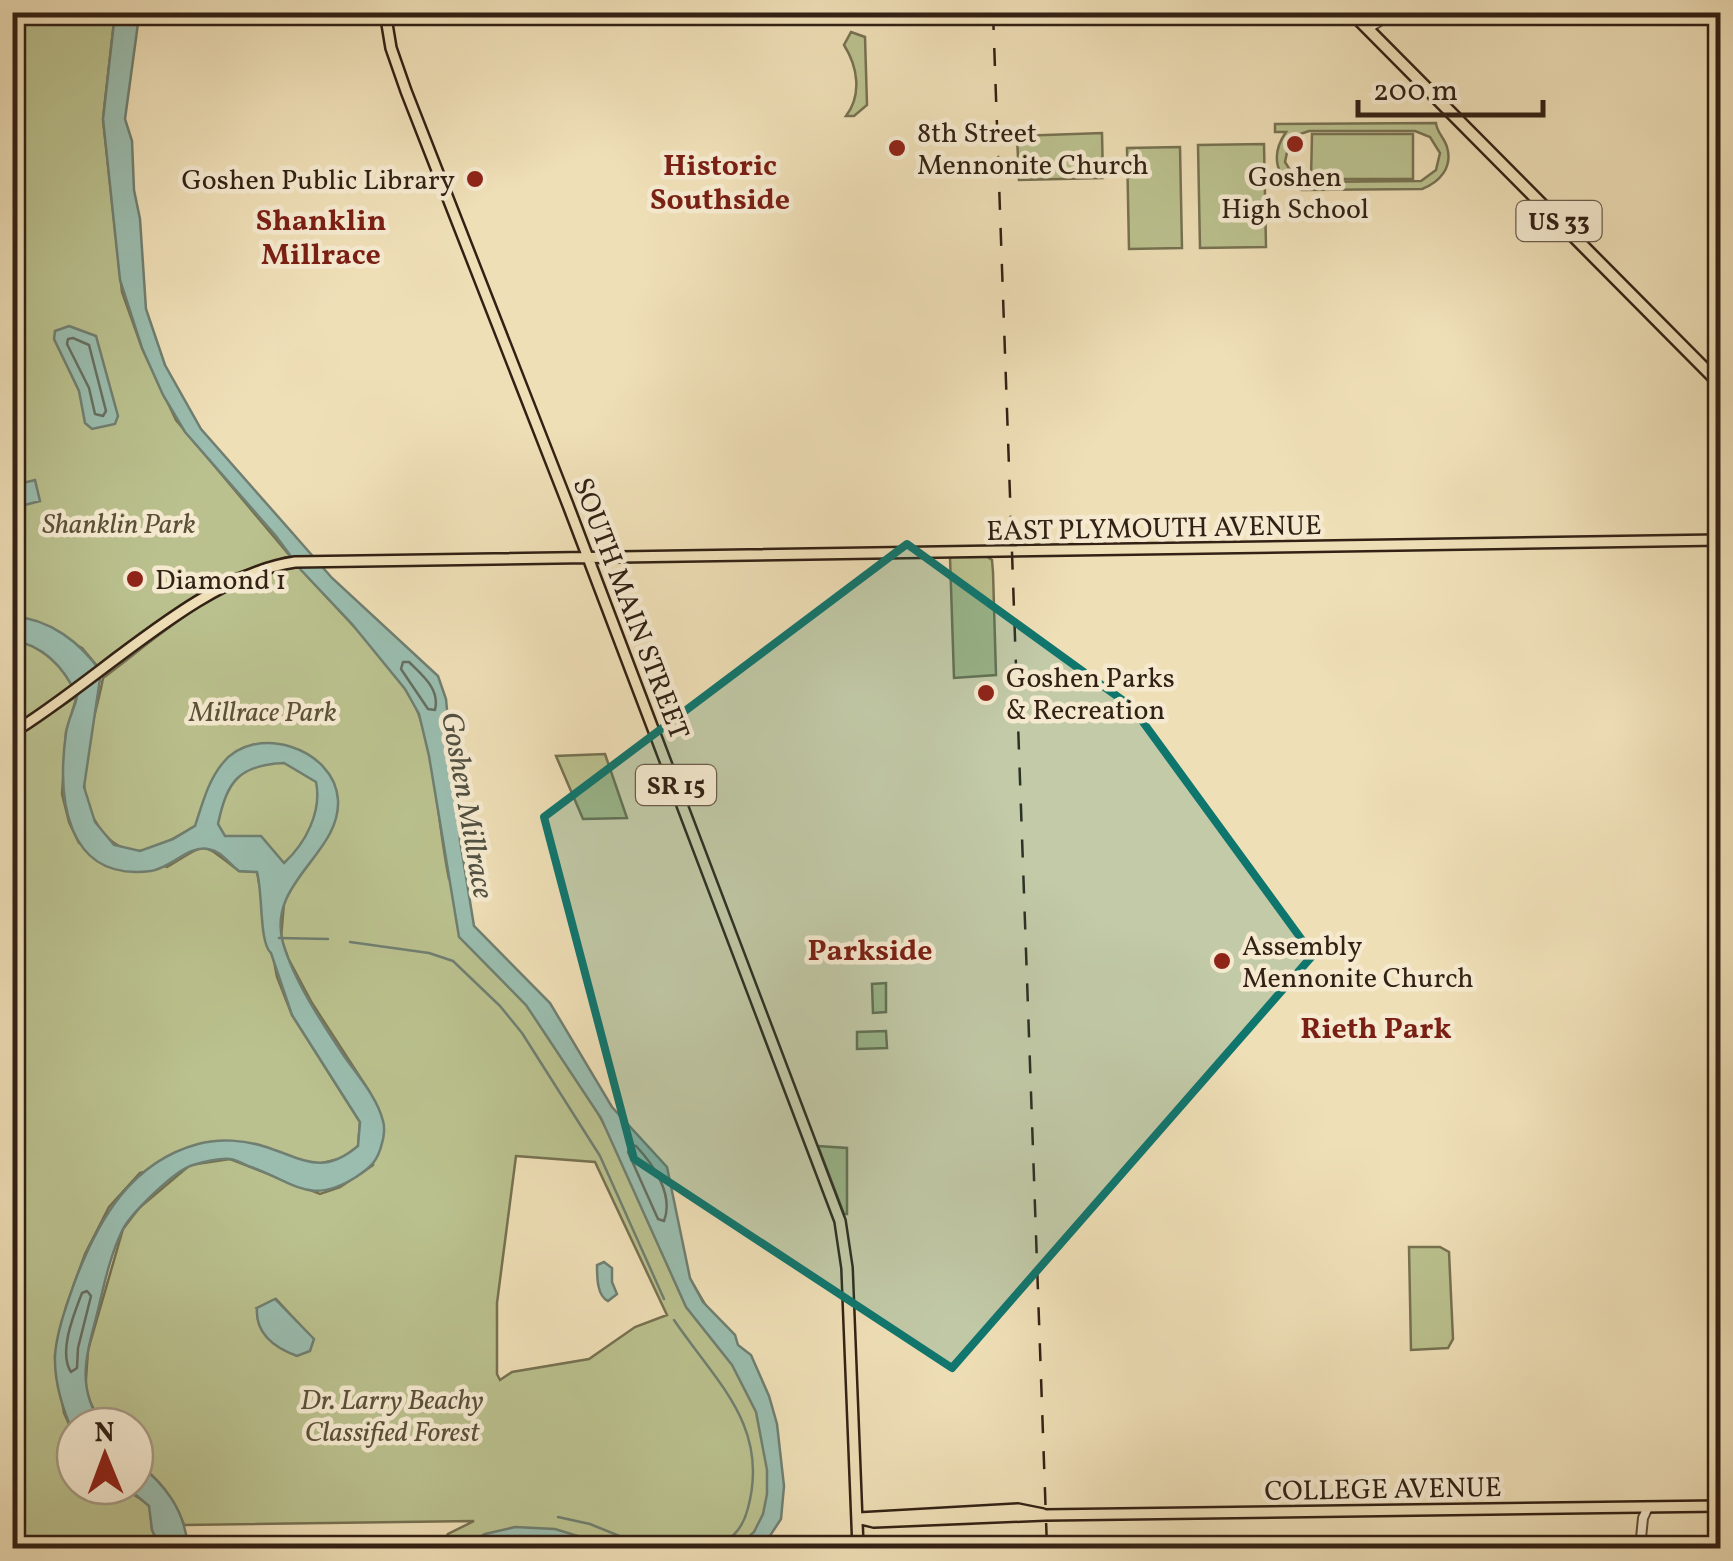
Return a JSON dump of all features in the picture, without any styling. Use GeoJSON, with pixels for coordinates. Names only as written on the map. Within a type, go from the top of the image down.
{"type":"FeatureCollection","features":[{"type":"Feature","properties":{"kind":"highway","name":"US 33"},"geometry":{"type":"LineString","coordinates":[[1351,12],[1720,384]]}},
{"type":"Feature","properties":{"kind":"main road","name":"SOUTH MAIN STREET"},"geometry":{"type":"LineString","coordinates":[[384,12],[391,48],[406,90],[840,1221],[847,1268],[857,1518]]}},
{"type":"Feature","properties":{"kind":"main road","name":"EAST PLYMOUTH AVENUE"},"geometry":{"type":"LineString","coordinates":[[12,733],[225,585],[286,563],[1720,540]]}},
{"type":"Feature","properties":{"kind":"main road","name":"COLLEGE AVENUE"},"geometry":{"type":"LineString","coordinates":[[857,1518],[874,1522],[1045,1515],[1720,1506]]}},
{"type":"Feature","properties":{"kind":"main road","name":"SR 15"},"geometry":{"type":"LineString","coordinates":[[857,1518],[858,1548]]}},
{"type":"Feature","properties":{"kind":"street"},"geometry":{"type":"LineString","coordinates":[[1367,30],[1383,19],[1401,15],[1544,12]]}},
{"type":"Feature","properties":{"kind":"street"},"geometry":{"type":"LineString","coordinates":[[1640,1548],[1648,1507]]}},
{"type":"Feature","properties":{"kind":"highlighted area"},"geometry":{"type":"Polygon","coordinates":[[[907,544],[1132,707],[1313,955],[952,1368],[634,1159],[544,817],[907,544]]]}},
{"type":"Feature","properties":{"kind":"green space","name":"Shanklin Park"},"geometry":{"type":"Polygon","coordinates":[[[12,13],[115,13],[103,119],[122,292],[142,348],[176,420],[290,556],[231,575],[98,667],[82,648],[13,616],[12,13]]]}},
{"type":"Feature","properties":{"kind":"green space"},"geometry":{"type":"Polygon","coordinates":[[[851,32],[865,37],[867,105],[854,116],[846,116],[856,90],[855,72],[844,45],[851,32]]]}},
{"type":"Feature","properties":{"kind":"green space"},"geometry":{"type":"Polygon","coordinates":[[[1436,123],[1447,147],[1448,161],[1439,178],[1422,189],[1302,190],[1286,180],[1278,166],[1278,149],[1286,132],[1275,132],[1275,124],[1436,123]],[[1309,131],[1289,143],[1285,162],[1293,175],[1306,182],[1421,181],[1436,170],[1440,153],[1430,137],[1415,131],[1309,131]]]}},
{"type":"Feature","properties":{"kind":"green space"},"geometry":{"type":"Polygon","coordinates":[[[1102,133],[1103,178],[1019,180],[1017,136],[1102,133]]]}},
{"type":"Feature","properties":{"kind":"green space"},"geometry":{"type":"Polygon","coordinates":[[[1312,134],[1413,134],[1413,179],[1311,179],[1312,134]]]}},
{"type":"Feature","properties":{"kind":"green space"},"geometry":{"type":"Polygon","coordinates":[[[1264,144],[1266,247],[1200,248],[1198,145],[1264,144]]]}},
{"type":"Feature","properties":{"kind":"green space"},"geometry":{"type":"Polygon","coordinates":[[[1180,147],[1182,248],[1129,249],[1127,148],[1180,147]]]}},
{"type":"Feature","properties":{"kind":"green space"},"geometry":{"type":"Polygon","coordinates":[[[986,556],[992,560],[996,675],[954,678],[950,557],[986,556]]]}},
{"type":"Feature","properties":{"kind":"green space"},"geometry":{"type":"Polygon","coordinates":[[[299,567],[384,661],[412,700],[430,758],[449,879],[466,878],[468,935],[547,1019],[664,1235],[731,1348],[770,1430],[773,1514],[748,1548],[560,1548],[521,1539],[480,1548],[440,1548],[448,1534],[474,1521],[184,1525],[155,1478],[155,1406],[92,1406],[85,1393],[88,1350],[123,1229],[139,1208],[190,1165],[230,1159],[320,1194],[340,1187],[373,1165],[369,1091],[312,1003],[281,938],[284,903],[293,883],[225,836],[195,826],[153,848],[139,851],[117,845],[100,829],[86,796],[85,758],[103,678],[194,610],[244,582],[299,567]],[[516,1156],[497,1303],[500,1380],[512,1372],[589,1359],[635,1327],[667,1315],[595,1162],[516,1156]],[[276,1299],[257,1308],[313,1339],[276,1299]]]}},
{"type":"Feature","properties":{"kind":"green space"},"geometry":{"type":"Polygon","coordinates":[[[13,640],[48,656],[73,686],[13,729],[13,640]]]}},
{"type":"Feature","properties":{"kind":"green space"},"geometry":{"type":"Polygon","coordinates":[[[77,696],[66,732],[62,794],[79,843],[167,867],[205,848],[239,871],[257,872],[277,977],[292,1015],[360,1122],[358,1146],[343,1158],[318,1164],[297,1161],[266,1147],[140,1173],[109,1207],[85,1254],[66,1307],[55,1357],[63,1406],[55,1406],[55,1506],[150,1506],[152,1530],[161,1548],[13,1548],[12,739],[77,696]]]}},
{"type":"Feature","properties":{"kind":"green space"},"geometry":{"type":"Polygon","coordinates":[[[605,754],[627,818],[583,819],[556,756],[605,754]]]}},
{"type":"Feature","properties":{"kind":"green space"},"geometry":{"type":"Polygon","coordinates":[[[886,983],[886,1012],[873,1013],[872,984],[886,983]]]}},
{"type":"Feature","properties":{"kind":"green space"},"geometry":{"type":"Polygon","coordinates":[[[886,1031],[887,1048],[857,1049],[857,1032],[886,1031]]]}},
{"type":"Feature","properties":{"kind":"green space"},"geometry":{"type":"Polygon","coordinates":[[[818,1146],[847,1148],[847,1214],[844,1214],[818,1146]]]}},
{"type":"Feature","properties":{"kind":"green space"},"geometry":{"type":"Polygon","coordinates":[[[1409,1247],[1440,1247],[1449,1252],[1453,1339],[1448,1348],[1411,1350],[1409,1247]]]}},
{"type":"Feature","properties":{"kind":"water"},"geometry":{"type":"Polygon","coordinates":[[[115,13],[143,13],[139,16],[125,119],[132,141],[146,309],[165,365],[201,429],[332,578],[438,676],[453,742],[460,840],[474,926],[550,1003],[612,1107],[667,1167],[690,1278],[703,1302],[751,1355],[769,1396],[777,1424],[784,1486],[781,1519],[762,1548],[736,1548],[754,1532],[767,1494],[767,1470],[756,1412],[732,1365],[686,1307],[601,1118],[526,1005],[459,937],[419,714],[405,689],[352,624],[301,570],[185,432],[142,348],[120,280],[103,119],[115,13]]]}},
{"type":"Feature","properties":{"kind":"water"},"geometry":{"type":"Polygon","coordinates":[[[69,326],[96,336],[118,416],[115,424],[92,429],[85,423],[79,391],[54,339],[55,331],[69,326]]]}},
{"type":"Feature","properties":{"kind":"water"},"geometry":{"type":"Polygon","coordinates":[[[15,477],[23,483],[35,480],[40,501],[17,507],[15,477]]]}},
{"type":"Feature","properties":{"kind":"water"},"geometry":{"type":"Polygon","coordinates":[[[12,616],[51,627],[84,651],[101,672],[84,787],[95,822],[114,845],[140,851],[195,826],[217,771],[236,751],[272,743],[308,755],[323,767],[338,800],[336,819],[285,903],[281,922],[283,943],[309,1001],[372,1095],[384,1126],[373,1163],[340,1186],[303,1189],[235,1160],[221,1159],[185,1169],[143,1204],[117,1241],[107,1274],[89,1347],[86,1387],[92,1406],[64,1406],[56,1376],[58,1336],[94,1236],[136,1179],[174,1153],[223,1140],[241,1141],[323,1163],[358,1146],[360,1122],[292,1015],[267,948],[257,872],[239,871],[208,849],[187,853],[151,871],[122,871],[100,863],[84,849],[66,808],[63,783],[66,733],[77,696],[52,659],[13,640],[12,616]],[[284,763],[256,767],[237,778],[231,787],[218,824],[225,836],[261,836],[284,863],[311,826],[316,782],[284,763]]]}},
{"type":"Feature","properties":{"kind":"water"},"geometry":{"type":"Polygon","coordinates":[[[604,1262],[612,1268],[617,1294],[608,1301],[598,1280],[597,1265],[604,1262]]]}},
{"type":"Feature","properties":{"kind":"water"},"geometry":{"type":"Polygon","coordinates":[[[275,1299],[314,1339],[310,1351],[297,1356],[281,1349],[263,1333],[257,1308],[275,1299]]]}},
{"type":"Feature","properties":{"kind":"water"},"geometry":{"type":"Polygon","coordinates":[[[155,1478],[178,1510],[188,1548],[161,1548],[152,1530],[149,1506],[155,1506],[155,1478]]]}},
{"type":"Feature","properties":{"kind":"water"},"geometry":{"type":"Polygon","coordinates":[[[515,1527],[555,1529],[617,1548],[461,1548],[485,1534],[515,1527]]]}},
{"type":"Feature","properties":{"kind":"waterway"},"geometry":{"type":"LineString","coordinates":[[279,938],[328,939]]}},
{"type":"Feature","properties":{"kind":"waterway"},"geometry":{"type":"LineString","coordinates":[[350,942],[429,953],[453,961],[500,1006],[522,1033],[600,1156],[664,1299]]}},
{"type":"Feature","properties":{"kind":"waterway"},"geometry":{"type":"LineString","coordinates":[[674,1320],[735,1406],[752,1453],[753,1479],[742,1523],[734,1535],[707,1548]]}},
{"type":"Feature","properties":{"kind":"waterway"},"geometry":{"type":"LineString","coordinates":[[558,1517],[590,1524],[649,1548]]}},
{"type":"Feature","properties":{"kind":"railway"},"geometry":{"type":"LineString","coordinates":[[993,12],[1047,1548]]}},
{"type":"Feature","properties":{"kind":"place","name":"Goshen High School"},"geometry":{"type":"Point","coordinates":[1295,144]}},
{"type":"Feature","properties":{"kind":"place","name":"8th Street Mennonite Church"},"geometry":{"type":"Point","coordinates":[897,148]}},
{"type":"Feature","properties":{"kind":"place","name":"Goshen Public Library"},"geometry":{"type":"Point","coordinates":[475,179]}},
{"type":"Feature","properties":{"kind":"place","name":"Diamond 1"},"geometry":{"type":"Point","coordinates":[135,579]}},
{"type":"Feature","properties":{"kind":"place","name":"Goshen Parks & Recreation"},"geometry":{"type":"Point","coordinates":[986,693]}},
{"type":"Feature","properties":{"kind":"place","name":"Assembly Mennonite Church"},"geometry":{"type":"Point","coordinates":[1222,961]}},
{"type":"Feature","properties":{"kind":"district","name":"Historic Southside"},"geometry":{"type":"Point","coordinates":[720,182]}},
{"type":"Feature","properties":{"kind":"district","name":"Shanklin Millrace"},"geometry":{"type":"Point","coordinates":[321,237]}},
{"type":"Feature","properties":{"kind":"district","name":"Parkside"},"geometry":{"type":"Point","coordinates":[870,950]}},
{"type":"Feature","properties":{"kind":"district","name":"Rieth Park"},"geometry":{"type":"Point","coordinates":[1376,1028]}},
{"type":"Feature","properties":{"kind":"park label","name":"Millrace Park"},"geometry":{"type":"Point","coordinates":[263,711]}},
{"type":"Feature","properties":{"kind":"park label","name":"Dr. Larry Beachy Classified Forest"},"geometry":{"type":"Point","coordinates":[392,1415]}},
{"type":"Feature","properties":{"kind":"water label","name":"Goshen Millrace"},"geometry":{"type":"Point","coordinates":[468,805]}}]}
